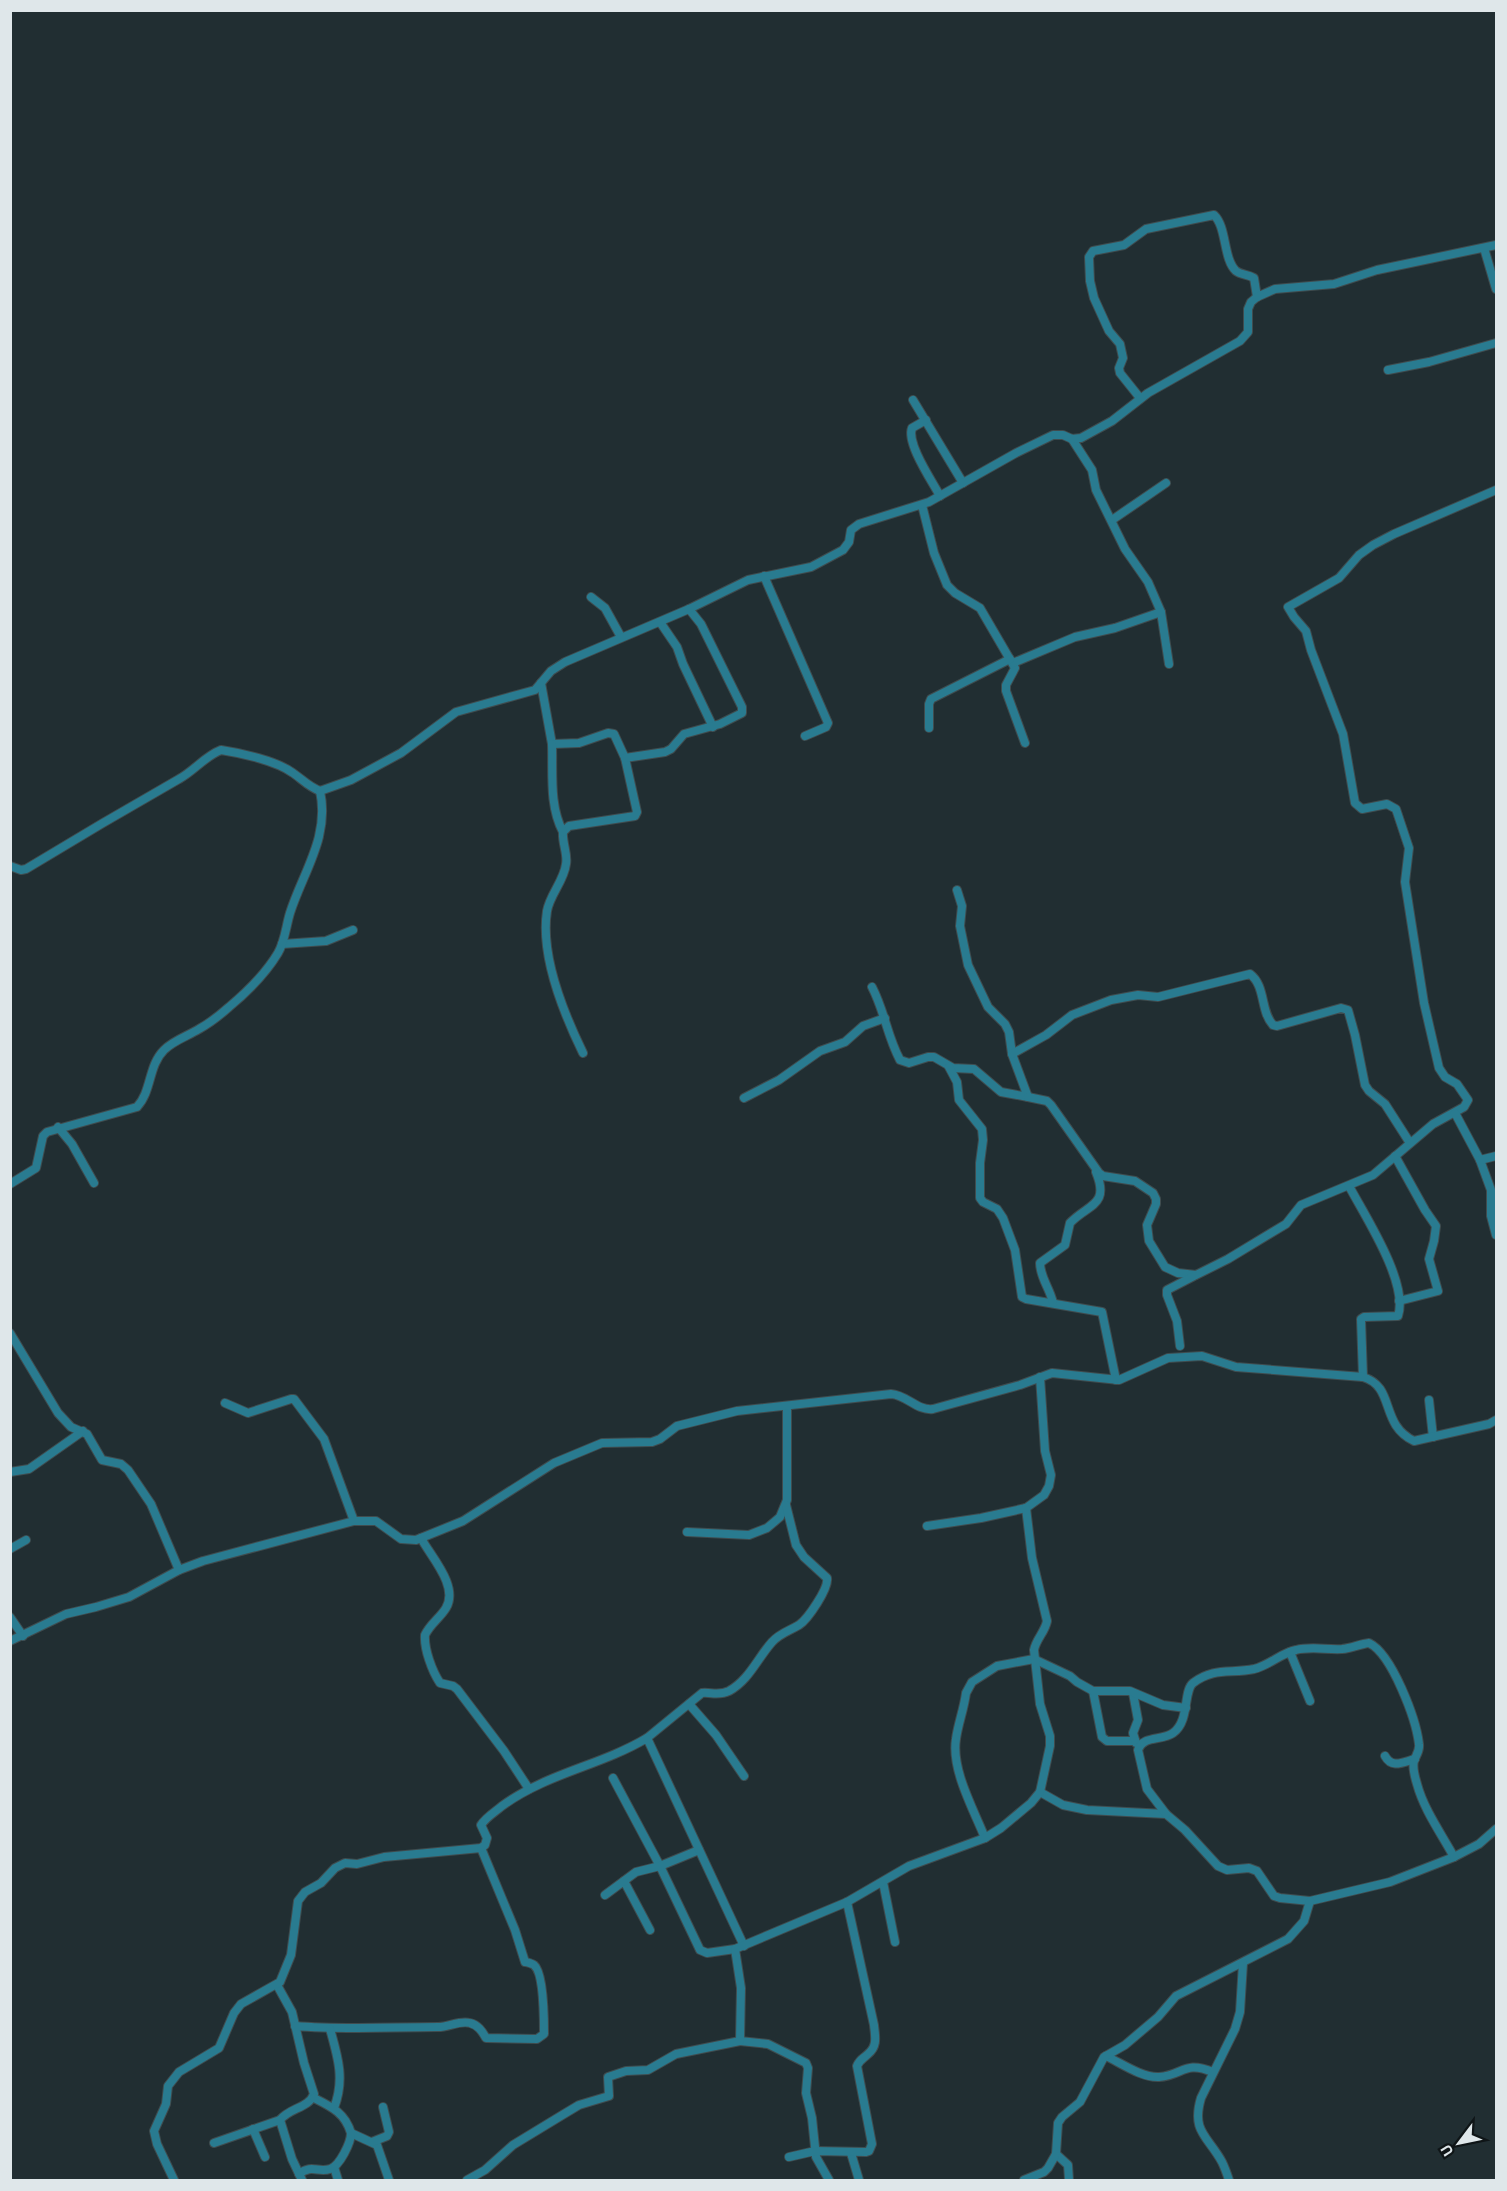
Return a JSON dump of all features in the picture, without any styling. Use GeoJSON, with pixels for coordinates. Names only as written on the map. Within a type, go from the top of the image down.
{"type":"FeatureCollection","features":[{"type":"Feature","properties":{"kind":"street"},"geometry":{"type":"LineString","coordinates":[[1140,398],[1120,373],[1119,368],[1123,358],[1120,344],[1108,331],[1094,298],[1090,281],[1089,257],[1093,251],[1124,245],[1146,229],[1214,216],[1219,223],[1233,266],[1239,273],[1254,278],[1257,297]]}},
{"type":"Feature","properties":{"kind":"street"},"geometry":{"type":"LineString","coordinates":[[10,866],[16,869],[26,869],[119,812],[182,778],[214,753],[222,750],[281,766],[307,785],[320,791],[351,780],[401,753],[456,712],[535,690],[550,671],[558,666],[689,609],[748,580],[811,567],[843,549],[849,542],[854,527],[922,505],[1053,435],[1063,435],[1072,439],[1081,438],[1112,421],[1140,398],[1245,337],[1248,332],[1248,309],[1257,297],[1275,289],[1334,284],[1377,270],[1497,245]]}},
{"type":"Feature","properties":{"kind":"street"},"geometry":{"type":"LineString","coordinates":[[1484,248],[1497,289]]}},
{"type":"Feature","properties":{"kind":"street"},"geometry":{"type":"LineString","coordinates":[[1388,370],[1497,343]]}},
{"type":"Feature","properties":{"kind":"street"},"geometry":{"type":"LineString","coordinates":[[913,400],[963,483]]}},
{"type":"Feature","properties":{"kind":"street"},"geometry":{"type":"LineString","coordinates":[[926,420],[912,428],[910,435],[921,462],[940,496]]}},
{"type":"Feature","properties":{"kind":"street"},"geometry":{"type":"LineString","coordinates":[[1072,439],[1092,470],[1096,490],[1125,549],[1148,582],[1161,612],[1169,664]]}},
{"type":"Feature","properties":{"kind":"street"},"geometry":{"type":"LineString","coordinates":[[1112,520],[1166,483]]}},
{"type":"Feature","properties":{"kind":"street"},"geometry":{"type":"LineString","coordinates":[[1180,1346],[1178,1328],[1167,1290],[1228,1259],[1286,1224],[1301,1205],[1373,1175],[1433,1124],[1464,1107],[1468,1100],[1457,1084],[1442,1073],[1424,1003],[1404,877],[1409,848],[1396,809],[1391,804],[1387,804],[1362,809],[1355,803],[1343,735],[1306,631],[1288,607],[1339,578],[1359,555],[1374,545],[1394,534],[1497,490]]}},
{"type":"Feature","properties":{"kind":"street"},"geometry":{"type":"LineString","coordinates":[[922,505],[934,553],[947,585],[955,593],[980,608],[1011,661],[1014,671],[1008,680],[1006,691],[1025,743]]}},
{"type":"Feature","properties":{"kind":"street"},"geometry":{"type":"LineString","coordinates":[[764,576],[828,723],[826,727],[805,736]]}},
{"type":"Feature","properties":{"kind":"street"},"geometry":{"type":"LineString","coordinates":[[591,597],[604,608],[621,637]]}},
{"type":"Feature","properties":{"kind":"street"},"geometry":{"type":"LineString","coordinates":[[625,758],[665,752],[671,749],[684,734],[713,727],[742,713],[742,707],[701,624],[689,609]]}},
{"type":"Feature","properties":{"kind":"street"},"geometry":{"type":"LineString","coordinates":[[929,728],[931,699],[1011,661],[1076,637],[1161,612]]}},
{"type":"Feature","properties":{"kind":"street"},"geometry":{"type":"LineString","coordinates":[[660,622],[680,652],[683,664],[713,727]]}},
{"type":"Feature","properties":{"kind":"street"},"geometry":{"type":"LineString","coordinates":[[541,683],[552,744],[554,806],[557,822],[562,832],[566,866],[546,914],[548,951],[562,1006],[583,1053]]}},
{"type":"Feature","properties":{"kind":"street"},"geometry":{"type":"LineString","coordinates":[[552,744],[579,744],[611,733],[616,737],[625,758],[637,814],[607,819],[596,824],[569,826],[562,832]]}},
{"type":"Feature","properties":{"kind":"street"},"geometry":{"type":"LineString","coordinates":[[10,1184],[36,1168],[47,1132],[58,1127],[137,1107],[145,1096],[156,1060],[164,1050],[210,1022],[228,1008],[276,956],[282,944],[290,913],[310,867],[323,820],[320,791]]}},
{"type":"Feature","properties":{"kind":"street"},"geometry":{"type":"LineString","coordinates":[[957,890],[962,906],[960,926],[968,965],[988,1007],[1005,1024],[1009,1032],[1012,1053],[1028,1096]]}},
{"type":"Feature","properties":{"kind":"street"},"geometry":{"type":"LineString","coordinates":[[282,944],[326,941],[353,930]]}},
{"type":"Feature","properties":{"kind":"street"},"geometry":{"type":"LineString","coordinates":[[1012,1053],[1046,1035],[1072,1016],[1111,1000],[1138,995],[1158,996],[1246,973],[1257,981],[1268,1019],[1273,1025],[1278,1026],[1341,1008],[1348,1010],[1365,1085],[1385,1104],[1410,1143]]}},
{"type":"Feature","properties":{"kind":"street"},"geometry":{"type":"LineString","coordinates":[[872,987],[885,1018],[890,1041],[900,1060],[909,1063],[934,1057],[949,1067],[957,1082],[959,1100],[982,1129],[980,1198],[997,1209],[1003,1218],[1015,1250],[1022,1297],[1102,1312],[1116,1380]]}},
{"type":"Feature","properties":{"kind":"street"},"geometry":{"type":"LineString","coordinates":[[744,1098],[779,1080],[820,1051],[845,1042],[867,1023],[885,1018]]}},
{"type":"Feature","properties":{"kind":"street"},"geometry":{"type":"LineString","coordinates":[[949,1067],[974,1069],[1001,1092],[1047,1101],[1095,1169],[1100,1183],[1099,1200],[1092,1208],[1070,1223],[1065,1245],[1040,1263],[1042,1278],[1053,1303]]}},
{"type":"Feature","properties":{"kind":"street"},"geometry":{"type":"LineString","coordinates":[[1455,1113],[1480,1160],[1491,1190],[1491,1216],[1497,1235]]}},
{"type":"Feature","properties":{"kind":"street"},"geometry":{"type":"LineString","coordinates":[[58,1127],[72,1144],[94,1183]]}},
{"type":"Feature","properties":{"kind":"street"},"geometry":{"type":"LineString","coordinates":[[1395,1156],[1436,1227],[1429,1259],[1438,1290],[1399,1301]]}},
{"type":"Feature","properties":{"kind":"street"},"geometry":{"type":"LineString","coordinates":[[1480,1160],[1497,1156]]}},
{"type":"Feature","properties":{"kind":"street"},"geometry":{"type":"LineString","coordinates":[[1095,1169],[1103,1176],[1135,1182],[1153,1193],[1156,1204],[1148,1225],[1149,1240],[1165,1268],[1178,1273],[1196,1275]]}},
{"type":"Feature","properties":{"kind":"street"},"geometry":{"type":"LineString","coordinates":[[1349,1186],[1395,1274],[1399,1301],[1398,1316],[1361,1319],[1363,1377]]}},
{"type":"Feature","properties":{"kind":"street"},"geometry":{"type":"LineString","coordinates":[[10,1333],[58,1413],[71,1427],[83,1431],[91,1438],[102,1460],[121,1464],[128,1470],[151,1504],[179,1570]]}},
{"type":"Feature","properties":{"kind":"street"},"geometry":{"type":"LineString","coordinates":[[10,1641],[66,1614],[129,1597],[179,1570],[203,1561],[354,1521],[376,1521],[401,1539],[421,1538],[463,1521],[555,1463],[594,1445],[610,1441],[652,1442],[677,1426],[737,1411],[891,1394],[902,1396],[926,1410],[1020,1385],[1040,1377],[1059,1374],[1116,1380],[1168,1358],[1202,1356],[1236,1367],[1363,1377],[1375,1382],[1379,1387],[1391,1420],[1409,1438],[1417,1441],[1489,1424],[1497,1420]]}},
{"type":"Feature","properties":{"kind":"street"},"geometry":{"type":"LineString","coordinates":[[927,1526],[1026,1508],[1044,1495],[1051,1481],[1045,1451],[1040,1377]]}},
{"type":"Feature","properties":{"kind":"street"},"geometry":{"type":"LineString","coordinates":[[225,1403],[248,1413],[294,1399],[324,1439],[354,1521]]}},
{"type":"Feature","properties":{"kind":"street"},"geometry":{"type":"LineString","coordinates":[[1429,1400],[1433,1437]]}},
{"type":"Feature","properties":{"kind":"street"},"geometry":{"type":"LineString","coordinates":[[174,2181],[157,2144],[154,2131],[166,2104],[168,2086],[179,2072],[219,2048],[234,2013],[242,2004],[277,1985],[283,1977],[291,1956],[298,1901],[305,1892],[321,1883],[340,1865],[364,1863],[384,1857],[481,1848],[487,1843],[481,1825],[483,1821],[529,1789],[646,1738],[702,1693],[723,1693],[746,1678],[773,1641],[783,1632],[801,1624],[826,1588],[827,1578],[804,1557],[796,1545],[786,1505],[787,1406]]}},
{"type":"Feature","properties":{"kind":"street"},"geometry":{"type":"LineString","coordinates":[[10,1472],[29,1469],[83,1431]]}},
{"type":"Feature","properties":{"kind":"street"},"geometry":{"type":"LineString","coordinates":[[687,1532],[756,1534],[774,1523],[786,1505]]}},
{"type":"Feature","properties":{"kind":"street"},"geometry":{"type":"LineString","coordinates":[[613,1778],[660,1866],[700,1950],[707,1953],[744,1946],[847,1902],[909,1866],[995,1833],[1031,1803],[1040,1792],[1050,1746],[1050,1736],[1040,1704],[1034,1659],[1035,1644],[1046,1628],[1047,1621],[1032,1558],[1026,1508]]}},
{"type":"Feature","properties":{"kind":"street"},"geometry":{"type":"LineString","coordinates":[[421,1538],[444,1576],[450,1592],[446,1608],[425,1635],[427,1650],[436,1677],[440,1683],[457,1689],[509,1757],[529,1789]]}},
{"type":"Feature","properties":{"kind":"street"},"geometry":{"type":"LineString","coordinates":[[10,1549],[26,1540]]}},
{"type":"Feature","properties":{"kind":"street"},"geometry":{"type":"LineString","coordinates":[[10,1617],[22,1636]]}},
{"type":"Feature","properties":{"kind":"street"},"geometry":{"type":"LineString","coordinates":[[1138,1750],[1143,1742],[1173,1733],[1179,1728],[1189,1686],[1210,1673],[1257,1669],[1298,1649],[1346,1649],[1371,1643],[1383,1655],[1392,1670],[1415,1724],[1419,1749],[1414,1771],[1422,1799],[1454,1857]]}},
{"type":"Feature","properties":{"kind":"street"},"geometry":{"type":"LineString","coordinates":[[1290,1652],[1310,1701]]}},
{"type":"Feature","properties":{"kind":"street"},"geometry":{"type":"LineString","coordinates":[[985,1838],[965,1791],[956,1753],[955,1741],[966,1693],[972,1682],[997,1666],[1034,1659],[1070,1676],[1093,1691],[1133,1693],[1163,1706],[1185,1708]]}},
{"type":"Feature","properties":{"kind":"street"},"geometry":{"type":"LineString","coordinates":[[1093,1691],[1102,1737],[1107,1741],[1135,1741]]}},
{"type":"Feature","properties":{"kind":"street"},"geometry":{"type":"LineString","coordinates":[[1133,1693],[1138,1720],[1133,1733],[1147,1789],[1166,1814],[1185,1830],[1218,1866],[1227,1870],[1249,1868],[1257,1871],[1269,1892],[1274,1896],[1310,1901],[1390,1882],[1454,1857],[1479,1844],[1497,1829]]}},
{"type":"Feature","properties":{"kind":"street"},"geometry":{"type":"LineString","coordinates":[[689,1704],[716,1735],[744,1776]]}},
{"type":"Feature","properties":{"kind":"street"},"geometry":{"type":"LineString","coordinates":[[646,1738],[744,1946]]}},
{"type":"Feature","properties":{"kind":"street"},"geometry":{"type":"LineString","coordinates":[[1385,1756],[1389,1762],[1394,1764],[1415,1759]]}},
{"type":"Feature","properties":{"kind":"street"},"geometry":{"type":"LineString","coordinates":[[1040,1792],[1062,1805],[1087,1810],[1166,1814]]}},
{"type":"Feature","properties":{"kind":"street"},"geometry":{"type":"LineString","coordinates":[[295,2026],[330,2029],[376,2026],[446,2027],[468,2022],[477,2026],[486,2038],[537,2039],[542,2037],[544,2034],[543,1998],[536,1968],[532,1963],[525,1962],[515,1930],[481,1848]]}},
{"type":"Feature","properties":{"kind":"street"},"geometry":{"type":"LineString","coordinates":[[605,1895],[641,1870],[660,1866],[699,1850]]}},
{"type":"Feature","properties":{"kind":"street"},"geometry":{"type":"LineString","coordinates":[[624,1881],[650,1929]]}},
{"type":"Feature","properties":{"kind":"street"},"geometry":{"type":"LineString","coordinates":[[883,1882],[895,1942]]}},
{"type":"Feature","properties":{"kind":"street"},"geometry":{"type":"LineString","coordinates":[[1024,2181],[1044,2172],[1056,2154],[1058,2123],[1080,2102],[1102,2059],[1125,2045],[1158,2017],[1176,1996],[1288,1939],[1304,1920],[1310,1901]]}},
{"type":"Feature","properties":{"kind":"street"},"geometry":{"type":"LineString","coordinates":[[789,2157],[815,2151],[851,2153],[869,2151],[872,2144],[858,2066],[860,2060],[874,2049],[876,2041],[847,1902]]}},
{"type":"Feature","properties":{"kind":"street"},"geometry":{"type":"LineString","coordinates":[[735,1949],[741,1988],[740,2041]]}},
{"type":"Feature","properties":{"kind":"street"},"geometry":{"type":"LineString","coordinates":[[1229,2181],[1222,2161],[1204,2138],[1197,2121],[1201,2098],[1232,2036],[1240,2012],[1243,1963]]}},
{"type":"Feature","properties":{"kind":"street"},"geometry":{"type":"LineString","coordinates":[[214,2143],[280,2120],[314,2098],[290,2005],[277,1985]]}},
{"type":"Feature","properties":{"kind":"street"},"geometry":{"type":"LineString","coordinates":[[330,2029],[341,2076],[340,2093],[334,2108]]}},
{"type":"Feature","properties":{"kind":"street"},"geometry":{"type":"LineString","coordinates":[[467,2181],[485,2170],[513,2145],[564,2114],[579,2106],[609,2096],[608,2077],[626,2071],[648,2070],[676,2054],[740,2041],[768,2044],[806,2063],[808,2068],[806,2093],[816,2157],[829,2181]]}},
{"type":"Feature","properties":{"kind":"street"},"geometry":{"type":"LineString","coordinates":[[1106,2056],[1155,2077],[1191,2067],[1200,2067],[1213,2072]]}},
{"type":"Feature","properties":{"kind":"street"},"geometry":{"type":"LineString","coordinates":[[280,2120],[284,2138],[300,2177],[312,2168],[334,2167],[351,2142],[351,2133],[344,2118],[334,2108],[314,2098]]}},
{"type":"Feature","properties":{"kind":"street"},"geometry":{"type":"LineString","coordinates":[[372,2142],[386,2137],[389,2132],[383,2107]]}},
{"type":"Feature","properties":{"kind":"street"},"geometry":{"type":"LineString","coordinates":[[253,2129],[265,2157]]}},
{"type":"Feature","properties":{"kind":"street"},"geometry":{"type":"LineString","coordinates":[[351,2133],[372,2142],[380,2151],[389,2181]]}},
{"type":"Feature","properties":{"kind":"street"},"geometry":{"type":"LineString","coordinates":[[851,2153],[859,2181]]}},
{"type":"Feature","properties":{"kind":"street"},"geometry":{"type":"LineString","coordinates":[[1056,2154],[1068,2165],[1069,2181]]}},
{"type":"Feature","properties":{"kind":"street"},"geometry":{"type":"LineString","coordinates":[[334,2167],[339,2181]]}}]}
